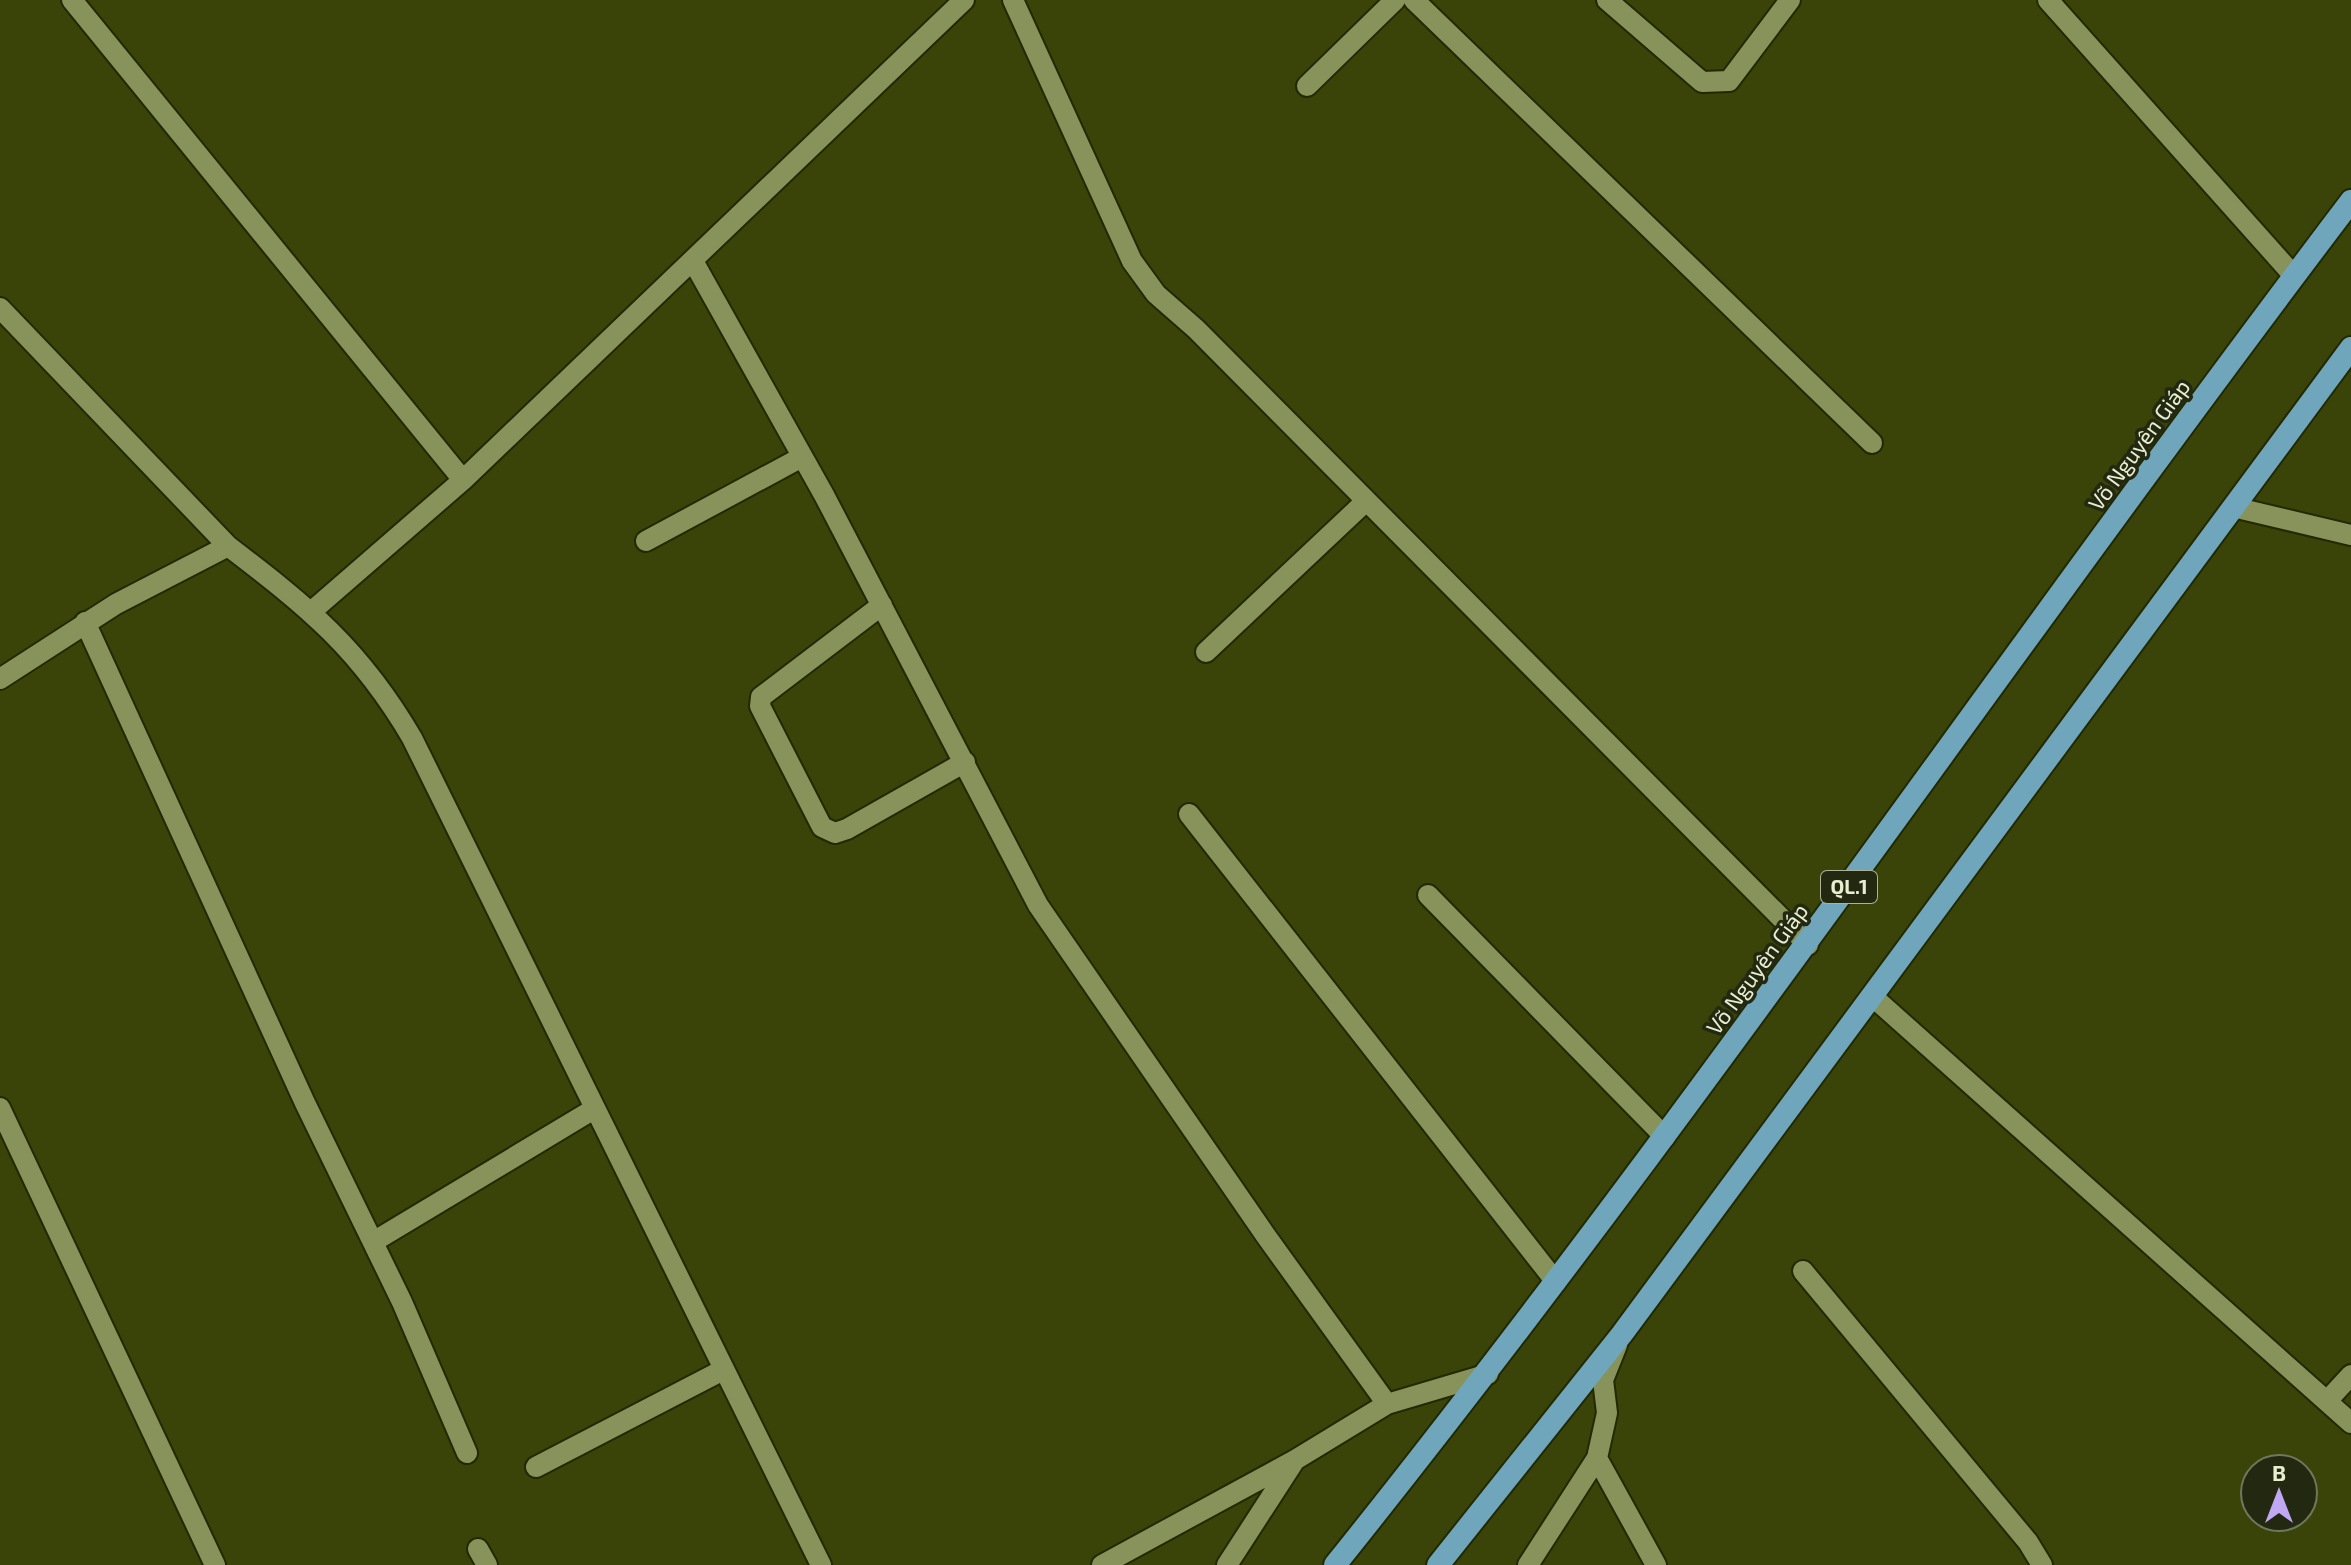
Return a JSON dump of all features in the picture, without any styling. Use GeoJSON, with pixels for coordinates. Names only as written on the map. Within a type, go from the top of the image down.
{"type":"FeatureCollection","features":[{"type":"Feature","properties":{"kind":"highway","name":"Võ Nguyên Giáp"},"geometry":{"type":"LineString","coordinates":[[1335,1565],[1488,1374],[1665,1137],[2351,201]]}},
{"type":"Feature","properties":{"kind":"highway"},"geometry":{"type":"LineString","coordinates":[[1438,1565],[1622,1334],[2351,348]]}},
{"type":"Feature","properties":{"kind":"street"},"geometry":{"type":"LineString","coordinates":[[72,0],[463,480]]}},
{"type":"Feature","properties":{"kind":"street"},"geometry":{"type":"LineString","coordinates":[[312,611],[463,480],[964,0]]}},
{"type":"Feature","properties":{"kind":"street"},"geometry":{"type":"LineString","coordinates":[[1013,0],[1132,261],[1156,294],[1196,329],[1808,945]]}},
{"type":"Feature","properties":{"kind":"street"},"geometry":{"type":"LineString","coordinates":[[1307,86],[1395,0]]}},
{"type":"Feature","properties":{"kind":"street"},"geometry":{"type":"LineString","coordinates":[[1414,0],[1872,443]]}},
{"type":"Feature","properties":{"kind":"street"},"geometry":{"type":"LineString","coordinates":[[1607,0],[1702,82],[1715,84],[1729,81],[1790,0]]}},
{"type":"Feature","properties":{"kind":"street"},"geometry":{"type":"LineString","coordinates":[[2048,0],[2294,276]]}},
{"type":"Feature","properties":{"kind":"street"},"geometry":{"type":"LineString","coordinates":[[693,261],[882,605],[1038,905],[1387,1404]]}},
{"type":"Feature","properties":{"kind":"street"},"geometry":{"type":"LineString","coordinates":[[0,308],[228,546],[312,611],[388,696],[412,738],[821,1565]]}},
{"type":"Feature","properties":{"kind":"street"},"geometry":{"type":"LineString","coordinates":[[646,541],[802,457]]}},
{"type":"Feature","properties":{"kind":"street"},"geometry":{"type":"LineString","coordinates":[[1206,652],[1365,502]]}},
{"type":"Feature","properties":{"kind":"street"},"geometry":{"type":"LineString","coordinates":[[2233,507],[2351,535]]}},
{"type":"Feature","properties":{"kind":"street"},"geometry":{"type":"LineString","coordinates":[[0,679],[85,622],[228,546]]}},
{"type":"Feature","properties":{"kind":"street"},"geometry":{"type":"LineString","coordinates":[[882,605],[761,697],[760,706],[822,827],[835,833],[847,829],[965,762]]}},
{"type":"Feature","properties":{"kind":"street"},"geometry":{"type":"LineString","coordinates":[[85,622],[373,1242],[467,1453]]}},
{"type":"Feature","properties":{"kind":"street"},"geometry":{"type":"LineString","coordinates":[[1189,814],[1556,1282]]}},
{"type":"Feature","properties":{"kind":"street"},"geometry":{"type":"LineString","coordinates":[[1428,895],[1665,1137]]}},
{"type":"Feature","properties":{"kind":"street"},"geometry":{"type":"LineString","coordinates":[[1872,996],[2351,1423]]}},
{"type":"Feature","properties":{"kind":"street"},"geometry":{"type":"LineString","coordinates":[[0,1108],[215,1565]]}},
{"type":"Feature","properties":{"kind":"street"},"geometry":{"type":"LineString","coordinates":[[373,1242],[594,1109]]}},
{"type":"Feature","properties":{"kind":"street"},"geometry":{"type":"LineString","coordinates":[[1803,1271],[2028,1542],[2042,1565]]}},
{"type":"Feature","properties":{"kind":"street"},"geometry":{"type":"LineString","coordinates":[[1528,1565],[1597,1458],[1607,1413],[1603,1380],[1622,1334]]}},
{"type":"Feature","properties":{"kind":"street"},"geometry":{"type":"LineString","coordinates":[[536,1467],[723,1370]]}},
{"type":"Feature","properties":{"kind":"street"},"geometry":{"type":"LineString","coordinates":[[1102,1565],[1295,1460],[1387,1404],[1488,1374]]}},
{"type":"Feature","properties":{"kind":"street"},"geometry":{"type":"LineString","coordinates":[[2327,1401],[2351,1375]]}},
{"type":"Feature","properties":{"kind":"street"},"geometry":{"type":"LineString","coordinates":[[1597,1458],[1656,1565]]}},
{"type":"Feature","properties":{"kind":"street"},"geometry":{"type":"LineString","coordinates":[[1227,1565],[1295,1460]]}}]}
